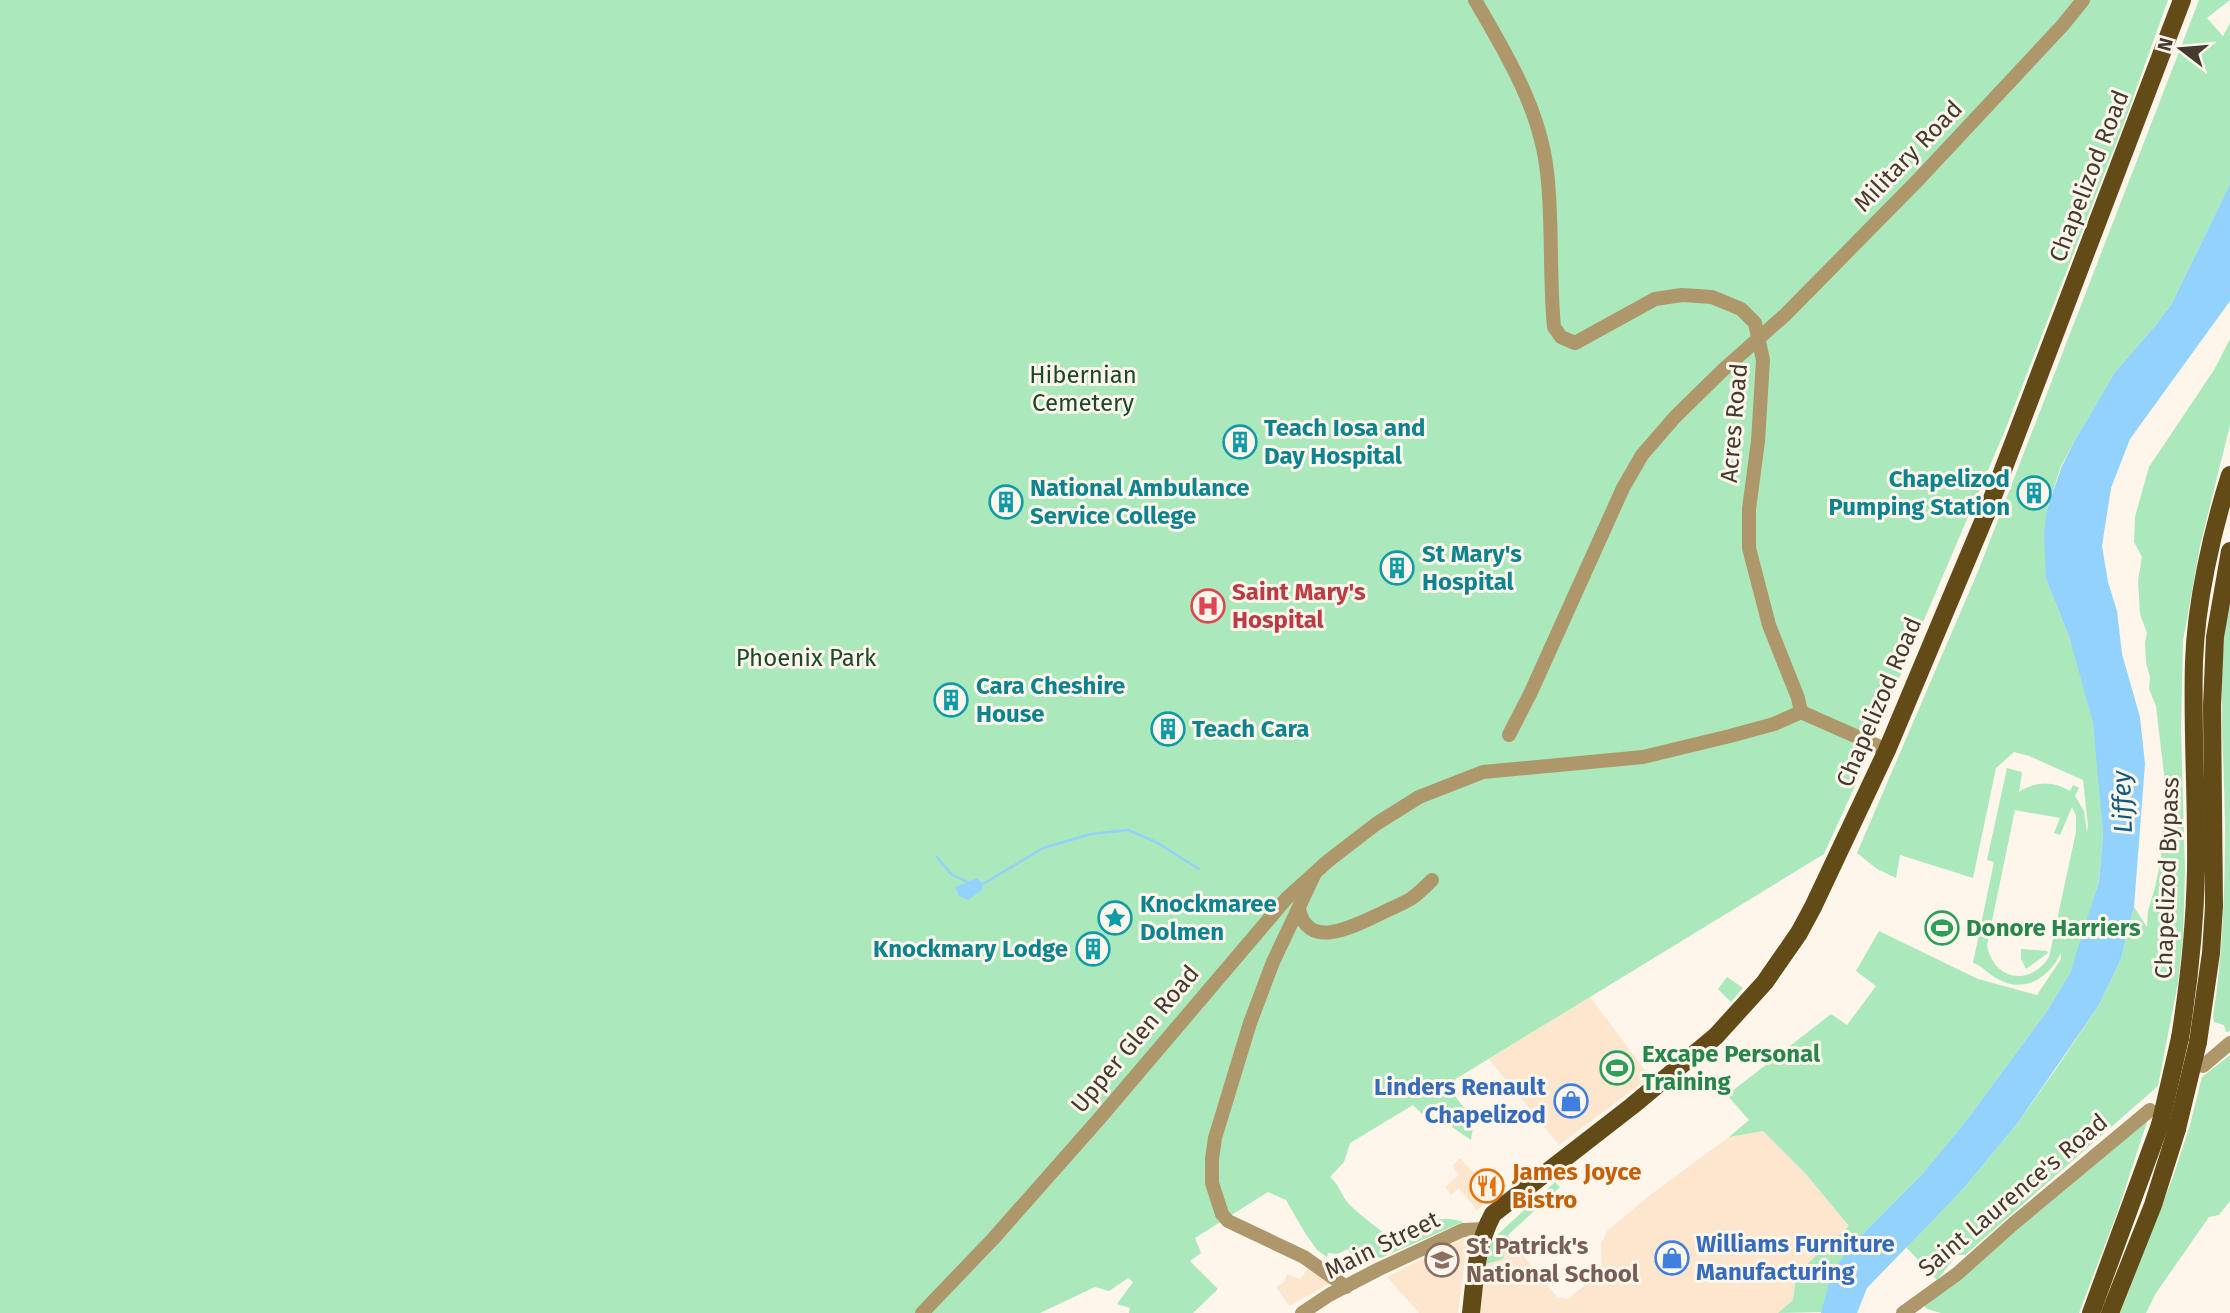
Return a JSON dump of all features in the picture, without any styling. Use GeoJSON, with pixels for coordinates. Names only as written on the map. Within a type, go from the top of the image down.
{"type":"FeatureCollection","features":[{"type":"Feature","properties":{"kind":"main road","name":"Chapelizod Road"},"geometry":{"type":"LineString","coordinates":[[1471,1313],[1479,1245],[1493,1214],[1708,1043],[1753,997],[1799,933],[1887,750],[1987,512],[2182,0]]}},
{"type":"Feature","properties":{"kind":"main road","name":"Chapelizod Bypass"},"geometry":{"type":"LineString","coordinates":[[2189,1040],[2190,971],[2195,911],[2194,661],[2210,555],[2230,475]]}},
{"type":"Feature","properties":{"kind":"main road","name":"Chapelizod Bypass"},"geometry":{"type":"LineString","coordinates":[[2091,1313],[2189,1040],[2211,953],[2214,906],[2215,637],[2230,551]]}},
{"type":"Feature","properties":{"kind":"main road","name":"Chapelizod Bypass"},"geometry":{"type":"LineString","coordinates":[[2110,1313],[2153,1205],[2162,1121]]}},
{"type":"Feature","properties":{"kind":"street","name":"Acres Road"},"geometry":{"type":"LineString","coordinates":[[1475,0],[1510,60],[1528,99],[1540,136],[1550,203],[1554,327],[1561,337],[1575,343],[1655,299],[1682,295],[1712,297],[1741,309],[1755,323],[1763,360],[1758,441],[1749,509],[1749,548],[1769,625],[1801,712]]}},
{"type":"Feature","properties":{"kind":"street","name":"Military Road"},"geometry":{"type":"LineString","coordinates":[[1510,734],[1623,488],[1642,455],[1675,417],[1723,370],[1760,340],[1918,180],[2083,0]]}},
{"type":"Feature","properties":{"kind":"street"},"geometry":{"type":"LineString","coordinates":[[1801,712],[1887,750]]}},
{"type":"Feature","properties":{"kind":"street","name":"Upper Glen Road"},"geometry":{"type":"LineString","coordinates":[[922,1313],[958,1278],[1090,1129],[1259,928],[1294,891],[1376,824],[1419,797],[1483,772],[1643,757],[1741,733],[1801,712]]}},
{"type":"Feature","properties":{"kind":"street"},"geometry":{"type":"LineString","coordinates":[[1316,872],[1273,962],[1250,1023],[1215,1138],[1212,1183],[1222,1214],[1231,1223],[1304,1257],[1346,1287]]}},
{"type":"Feature","properties":{"kind":"street"},"geometry":{"type":"LineString","coordinates":[[1299,909],[1301,921],[1311,930],[1329,933],[1356,926],[1412,898],[1432,880]]}},
{"type":"Feature","properties":{"kind":"street"},"geometry":{"type":"LineString","coordinates":[[2203,1066],[2230,1043]]}},
{"type":"Feature","properties":{"kind":"street","name":"Saint Laurence's Road"},"geometry":{"type":"LineString","coordinates":[[1903,1313],[1957,1275],[2013,1224],[2162,1121]]}},
{"type":"Feature","properties":{"kind":"street","name":"Main Street"},"geometry":{"type":"LineString","coordinates":[[1302,1313],[1346,1287],[1463,1230],[1485,1229]]}},
{"type":"Feature","properties":{"kind":"shaded area"},"geometry":{"type":"Polygon","coordinates":[[[1590,997],[1650,1077],[1559,1145],[1489,1059],[1590,997]]]}},
{"type":"Feature","properties":{"kind":"shaded area"},"geometry":{"type":"Polygon","coordinates":[[[1763,1131],[1805,1173],[1849,1226],[1796,1274],[1793,1300],[1778,1313],[1479,1313],[1486,1264],[1503,1259],[1506,1246],[1520,1252],[1557,1297],[1568,1299],[1602,1271],[1601,1244],[1607,1231],[1650,1195],[1729,1137],[1763,1131]]]}},
{"type":"Feature","properties":{"kind":"shaded area"},"geometry":{"type":"Polygon","coordinates":[[[1460,1158],[1495,1195],[1477,1210],[1459,1188],[1451,1195],[1445,1187],[1459,1175],[1452,1166],[1460,1158]]]}},
{"type":"Feature","properties":{"kind":"shaded area","name":"St Patrick's National School"},"geometry":{"type":"Polygon","coordinates":[[[1464,1238],[1467,1244],[1458,1313],[1419,1313],[1387,1277],[1464,1238]]]}},
{"type":"Feature","properties":{"kind":"shaded area"},"geometry":{"type":"Polygon","coordinates":[[[1311,1265],[1329,1280],[1329,1284],[1289,1306],[1276,1287],[1284,1282],[1287,1274],[1300,1279],[1311,1265]]]}},
{"type":"Feature","properties":{"kind":"green space","name":"Phoenix Park"},"geometry":{"type":"Polygon","coordinates":[[[0,0],[2168,0],[2128,112],[2006,428],[1861,773],[1824,854],[1446,1085],[1474,1120],[1471,1140],[1452,1127],[1433,1106],[1422,1114],[1413,1105],[1350,1143],[1344,1162],[1330,1177],[1349,1204],[1393,1240],[1426,1222],[1453,1219],[1463,1222],[1381,1258],[1373,1256],[1356,1265],[1348,1249],[1338,1254],[1328,1253],[1327,1257],[1317,1250],[1286,1200],[1268,1192],[1195,1238],[1201,1253],[1190,1261],[1218,1289],[1193,1313],[1129,1313],[1130,1308],[1117,1304],[1133,1282],[1128,1278],[1109,1291],[1095,1287],[1040,1313],[0,1313],[0,0]]]}},
{"type":"Feature","properties":{"kind":"green space"},"geometry":{"type":"Polygon","coordinates":[[[2199,0],[2230,0],[2207,18],[2223,36],[2230,23],[2230,184],[2171,305],[2115,372],[2074,442],[2061,466],[2047,509],[2046,579],[2070,639],[2093,723],[2103,833],[2099,880],[2070,973],[2047,1011],[1969,1117],[1924,1172],[1849,1248],[1822,1312],[1778,1313],[1793,1300],[1796,1274],[1849,1226],[1805,1173],[1763,1131],[1729,1137],[1749,1120],[1727,1095],[1831,1014],[1847,1025],[1876,986],[1856,971],[1879,931],[1978,979],[2037,995],[2061,959],[2061,953],[2050,970],[2042,976],[2034,981],[2016,985],[1996,978],[1973,963],[1994,862],[1987,860],[2007,768],[2022,772],[2019,792],[2044,784],[2057,785],[2070,791],[2073,785],[2079,788],[2075,796],[2084,811],[2087,832],[2083,780],[2014,752],[1996,768],[1973,878],[1900,855],[1896,878],[1877,869],[1857,853],[1979,569],[2199,0]],[[2072,807],[2060,835],[2054,833],[2060,818],[2015,810],[1987,945],[1991,957],[2004,972],[2023,976],[2032,973],[2049,957],[2076,832],[2076,816],[2072,807]]]}},
{"type":"Feature","properties":{"kind":"green space"},"geometry":{"type":"Polygon","coordinates":[[[2230,339],[2230,425],[2200,546],[2183,641],[2183,938],[2178,983],[2158,1086],[1965,1255],[1957,1255],[1937,1280],[1905,1246],[1963,1189],[2017,1124],[2056,1069],[2099,1005],[2121,959],[2134,907],[2147,927],[2148,911],[2161,859],[2165,783],[2156,706],[2149,689],[2145,642],[2147,633],[2140,614],[2138,581],[2142,557],[2134,542],[2135,517],[2149,467],[2214,370],[2230,339]]]}},
{"type":"Feature","properties":{"kind":"green space"},"geometry":{"type":"Polygon","coordinates":[[[2230,595],[2230,1031],[2226,1032],[2224,1025],[2214,1022],[2213,1017],[2224,897],[2222,680],[2230,595]]]}},
{"type":"Feature","properties":{"kind":"green space"},"geometry":{"type":"Polygon","coordinates":[[[2021,949],[2048,953],[2026,969],[2021,959],[2021,949]]]}},
{"type":"Feature","properties":{"kind":"green space"},"geometry":{"type":"Polygon","coordinates":[[[1727,977],[1743,988],[1731,1002],[1718,989],[1727,977]]]}},
{"type":"Feature","properties":{"kind":"green space"},"geometry":{"type":"Polygon","coordinates":[[[2230,1055],[2230,1201],[2219,1215],[2209,1217],[2156,1293],[2146,1313],[2120,1313],[2173,1177],[2202,1077],[2230,1055]]]}},
{"type":"Feature","properties":{"kind":"green space"},"geometry":{"type":"Polygon","coordinates":[[[2144,1121],[2147,1122],[2117,1213],[2079,1313],[1941,1313],[1924,1306],[2144,1121]]]}},
{"type":"Feature","properties":{"kind":"green space"},"geometry":{"type":"Polygon","coordinates":[[[1555,1182],[1560,1187],[1508,1235],[1520,1252],[1506,1246],[1503,1259],[1486,1264],[1489,1246],[1497,1235],[1555,1182]]]}},
{"type":"Feature","properties":{"kind":"water","name":"Liffey"},"geometry":{"type":"Polygon","coordinates":[[[2230,184],[2230,301],[2130,439],[2111,488],[2102,546],[2108,582],[2117,611],[2122,654],[2140,717],[2145,764],[2134,907],[2121,959],[2099,1005],[2017,1124],[1963,1189],[1867,1288],[1857,1313],[1821,1313],[1831,1275],[1849,1248],[1924,1172],[1969,1117],[2047,1011],[2070,973],[2099,881],[2103,833],[2093,723],[2070,639],[2046,579],[2044,534],[2047,509],[2062,466],[2074,442],[2115,372],[2171,305],[2230,184]]]}},
{"type":"Feature","properties":{"kind":"water"},"geometry":{"type":"Polygon","coordinates":[[[977,878],[983,884],[982,890],[968,900],[959,896],[955,887],[977,878]]]}},
{"type":"Feature","properties":{"kind":"waterway"},"geometry":{"type":"LineString","coordinates":[[979,884],[1043,848],[1091,834],[1128,830],[1156,842],[1199,869]]}},
{"type":"Feature","properties":{"kind":"waterway"},"geometry":{"type":"LineString","coordinates":[[937,857],[951,874],[969,883]]}},
{"type":"Feature","properties":{"kind":"place","name":"Teach Iosa and Day Hospital"},"geometry":{"type":"Point","coordinates":[1240,442]}},
{"type":"Feature","properties":{"kind":"place","name":"Chapelizod Pumping Station"},"geometry":{"type":"Point","coordinates":[2034,493]}},
{"type":"Feature","properties":{"kind":"place","name":"National Ambulance Service College"},"geometry":{"type":"Point","coordinates":[1006,502]}},
{"type":"Feature","properties":{"kind":"place","name":"St Mary's Hospital"},"geometry":{"type":"Point","coordinates":[1397,568]}},
{"type":"Feature","properties":{"kind":"place","name":"Saint Mary's Hospital"},"geometry":{"type":"Point","coordinates":[1208,606]}},
{"type":"Feature","properties":{"kind":"place","name":"Cara Cheshire House"},"geometry":{"type":"Point","coordinates":[951,700]}},
{"type":"Feature","properties":{"kind":"place","name":"Teach Cara"},"geometry":{"type":"Point","coordinates":[1168,729]}},
{"type":"Feature","properties":{"kind":"place","name":"Knockmaree Dolmen"},"geometry":{"type":"Point","coordinates":[1115,918]}},
{"type":"Feature","properties":{"kind":"place","name":"Donore Harriers"},"geometry":{"type":"Point","coordinates":[1942,928]}},
{"type":"Feature","properties":{"kind":"place","name":"Knockmary Lodge"},"geometry":{"type":"Point","coordinates":[1093,949]}},
{"type":"Feature","properties":{"kind":"place","name":"Excape Personal Training"},"geometry":{"type":"Point","coordinates":[1617,1068]}},
{"type":"Feature","properties":{"kind":"place","name":"Linders Renault Chapelizod"},"geometry":{"type":"Point","coordinates":[1571,1101]}},
{"type":"Feature","properties":{"kind":"place","name":"James Joyce Bistro"},"geometry":{"type":"Point","coordinates":[1487,1186]}},
{"type":"Feature","properties":{"kind":"place","name":"Williams Furniture Manufacturing"},"geometry":{"type":"Point","coordinates":[1672,1258]}},
{"type":"Feature","properties":{"kind":"place","name":"St Patrick's National School"},"geometry":{"type":"Point","coordinates":[1442,1260]}},
{"type":"Feature","properties":{"kind":"park label","name":"Hibernian Cemetery"},"geometry":{"type":"Point","coordinates":[1083,389]}}]}
